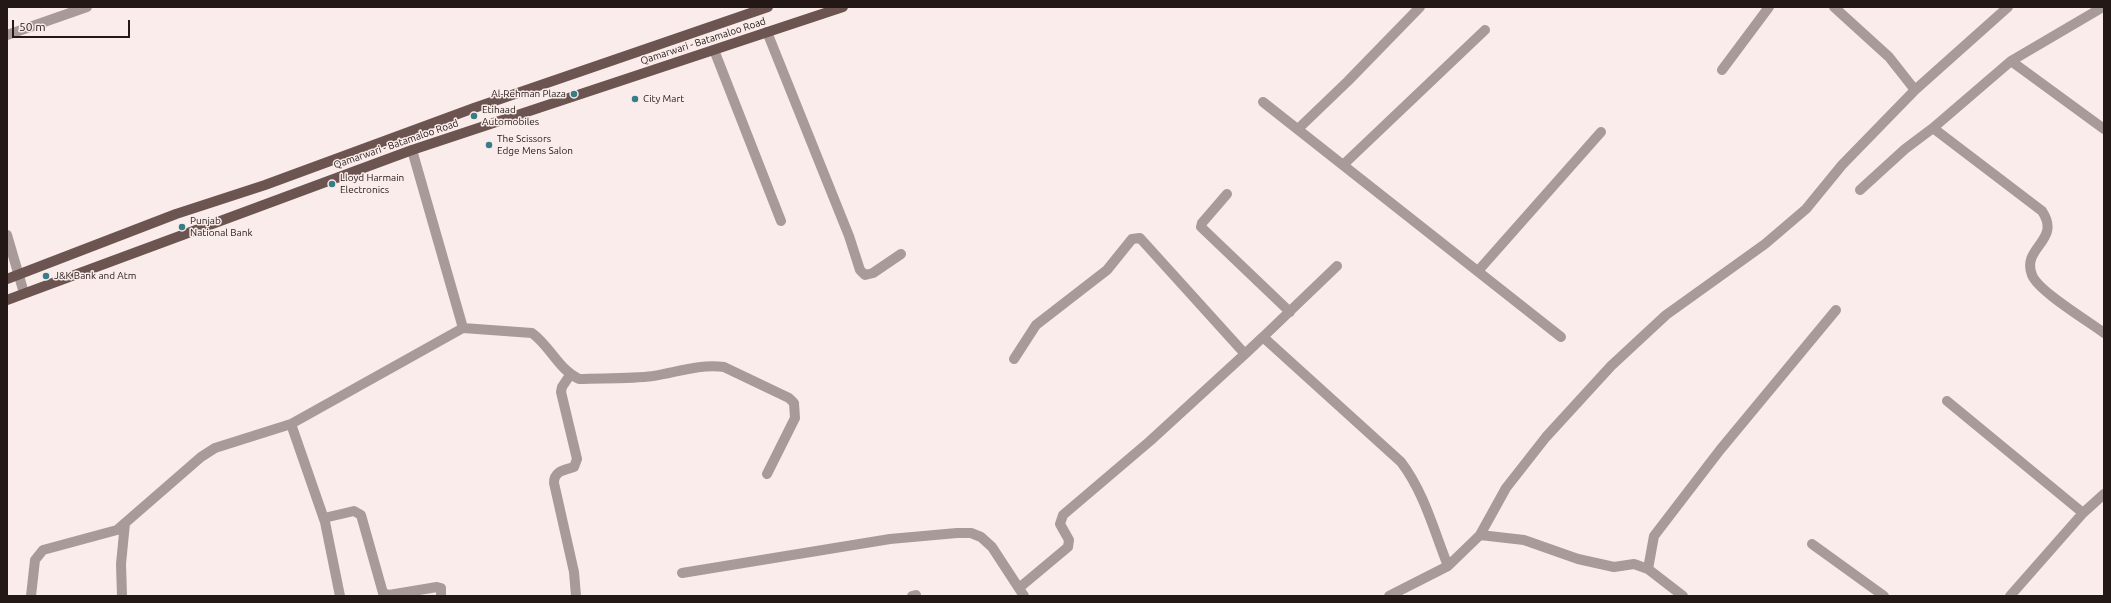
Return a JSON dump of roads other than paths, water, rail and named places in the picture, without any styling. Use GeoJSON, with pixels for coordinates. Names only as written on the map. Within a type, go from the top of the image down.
{"type":"FeatureCollection","features":[{"type":"Feature","properties":{"kind":"main road","name":"Qamarwari - Batamaloo Road"},"geometry":{"type":"LineString","coordinates":[[7,278],[176,214],[265,185],[474,108],[768,7]]}},
{"type":"Feature","properties":{"kind":"main road","name":"Qamarwari - Batamaloo Road"},"geometry":{"type":"LineString","coordinates":[[7,300],[412,150],[843,7]]}},
{"type":"Feature","properties":{"kind":"street"},"geometry":{"type":"LineString","coordinates":[[7,35],[87,7]]}},
{"type":"Feature","properties":{"kind":"street"},"geometry":{"type":"LineString","coordinates":[[1298,129],[1348,81],[1420,7]]}},
{"type":"Feature","properties":{"kind":"street"},"geometry":{"type":"LineString","coordinates":[[1722,70],[1769,7]]}},
{"type":"Feature","properties":{"kind":"street"},"geometry":{"type":"LineString","coordinates":[[1834,7],[1889,58],[1916,90]]}},
{"type":"Feature","properties":{"kind":"street"},"geometry":{"type":"LineString","coordinates":[[1389,596],[1448,566],[1480,535],[1506,488],[1546,437],[1611,366],[1666,315],[1765,244],[1806,208],[1842,165],[1916,90],[2008,7]]}},
{"type":"Feature","properties":{"kind":"street"},"geometry":{"type":"LineString","coordinates":[[1860,190],[1905,149],[1934,128],[2011,61],[2103,7]]}},
{"type":"Feature","properties":{"kind":"street"},"geometry":{"type":"LineString","coordinates":[[1343,165],[1485,30]]}},
{"type":"Feature","properties":{"kind":"street"},"geometry":{"type":"LineString","coordinates":[[767,32],[849,236],[860,270],[865,275],[873,273],[901,254]]}},
{"type":"Feature","properties":{"kind":"street"},"geometry":{"type":"LineString","coordinates":[[714,50],[781,221]]}},
{"type":"Feature","properties":{"kind":"street"},"geometry":{"type":"LineString","coordinates":[[2011,61],[2104,129]]}},
{"type":"Feature","properties":{"kind":"street"},"geometry":{"type":"LineString","coordinates":[[1263,102],[1561,337]]}},
{"type":"Feature","properties":{"kind":"street"},"geometry":{"type":"LineString","coordinates":[[1934,128],[2042,211],[2048,220],[2048,231],[2031,257],[2030,267],[2032,277],[2044,289],[2104,333]]}},
{"type":"Feature","properties":{"kind":"street"},"geometry":{"type":"LineString","coordinates":[[1478,271],[1601,132]]}},
{"type":"Feature","properties":{"kind":"street"},"geometry":{"type":"LineString","coordinates":[[412,150],[463,328]]}},
{"type":"Feature","properties":{"kind":"street"},"geometry":{"type":"LineString","coordinates":[[1227,194],[1202,223],[1202,229],[1290,312]]}},
{"type":"Feature","properties":{"kind":"street"},"geometry":{"type":"LineString","coordinates":[[7,235],[24,294]]}},
{"type":"Feature","properties":{"kind":"street"},"geometry":{"type":"LineString","coordinates":[[1014,359],[1036,325],[1107,270],[1129,243],[1136,238],[1145,243],[1245,354]]}},
{"type":"Feature","properties":{"kind":"street"},"geometry":{"type":"LineString","coordinates":[[682,573],[890,539],[957,532],[972,533],[981,537],[992,547],[1022,592],[1068,548],[1069,540],[1060,524],[1063,515],[1150,441],[1290,312],[1337,266]]}},
{"type":"Feature","properties":{"kind":"street"},"geometry":{"type":"LineString","coordinates":[[1648,569],[1654,536],[1720,450],[1836,310]]}},
{"type":"Feature","properties":{"kind":"street"},"geometry":{"type":"LineString","coordinates":[[31,596],[35,560],[43,550],[108,534],[117,530],[200,457],[215,448],[291,424],[463,328],[532,333],[540,338],[570,375],[579,378],[653,376],[701,366],[724,367],[789,398],[794,403],[795,418],[766,474]]}},
{"type":"Feature","properties":{"kind":"street"},"geometry":{"type":"LineString","coordinates":[[1263,337],[1401,462],[1410,473],[1424,501],[1448,566]]}},
{"type":"Feature","properties":{"kind":"street"},"geometry":{"type":"LineString","coordinates":[[570,375],[562,387],[561,392],[577,459],[574,467],[556,474],[554,483],[574,572],[576,596]]}},
{"type":"Feature","properties":{"kind":"street"},"geometry":{"type":"LineString","coordinates":[[1947,401],[2084,513]]}},
{"type":"Feature","properties":{"kind":"street"},"geometry":{"type":"LineString","coordinates":[[291,424],[324,518],[340,596]]}},
{"type":"Feature","properties":{"kind":"street"},"geometry":{"type":"LineString","coordinates":[[2010,596],[2084,513],[2104,494]]}},
{"type":"Feature","properties":{"kind":"street"},"geometry":{"type":"LineString","coordinates":[[324,518],[354,511],[361,515],[383,593],[389,595],[437,587],[441,588],[441,596]]}},
{"type":"Feature","properties":{"kind":"street"},"geometry":{"type":"LineString","coordinates":[[122,596],[121,564],[125,524]]}},
{"type":"Feature","properties":{"kind":"street"},"geometry":{"type":"LineString","coordinates":[[1480,535],[1524,540],[1578,559],[1614,567],[1634,564],[1648,569],[1684,596]]}},
{"type":"Feature","properties":{"kind":"street"},"geometry":{"type":"LineString","coordinates":[[1812,544],[1884,596]]}},
{"type":"Feature","properties":{"kind":"place","name":"Al-Rehman Plaza"},"geometry":{"type":"Point","coordinates":[574,94]}},
{"type":"Feature","properties":{"kind":"place","name":"City Mart"},"geometry":{"type":"Point","coordinates":[635,99]}},
{"type":"Feature","properties":{"kind":"place","name":"Etihaad Automobiles"},"geometry":{"type":"Point","coordinates":[474,116]}},
{"type":"Feature","properties":{"kind":"place","name":"The Scissors Edge Mens Salon"},"geometry":{"type":"Point","coordinates":[489,145]}},
{"type":"Feature","properties":{"kind":"place","name":"Lloyd Harmain Electronics"},"geometry":{"type":"Point","coordinates":[332,184]}},
{"type":"Feature","properties":{"kind":"place","name":"Punjab National Bank"},"geometry":{"type":"Point","coordinates":[182,227]}},
{"type":"Feature","properties":{"kind":"place","name":"J&K Bank and Atm"},"geometry":{"type":"Point","coordinates":[46,276]}}]}
